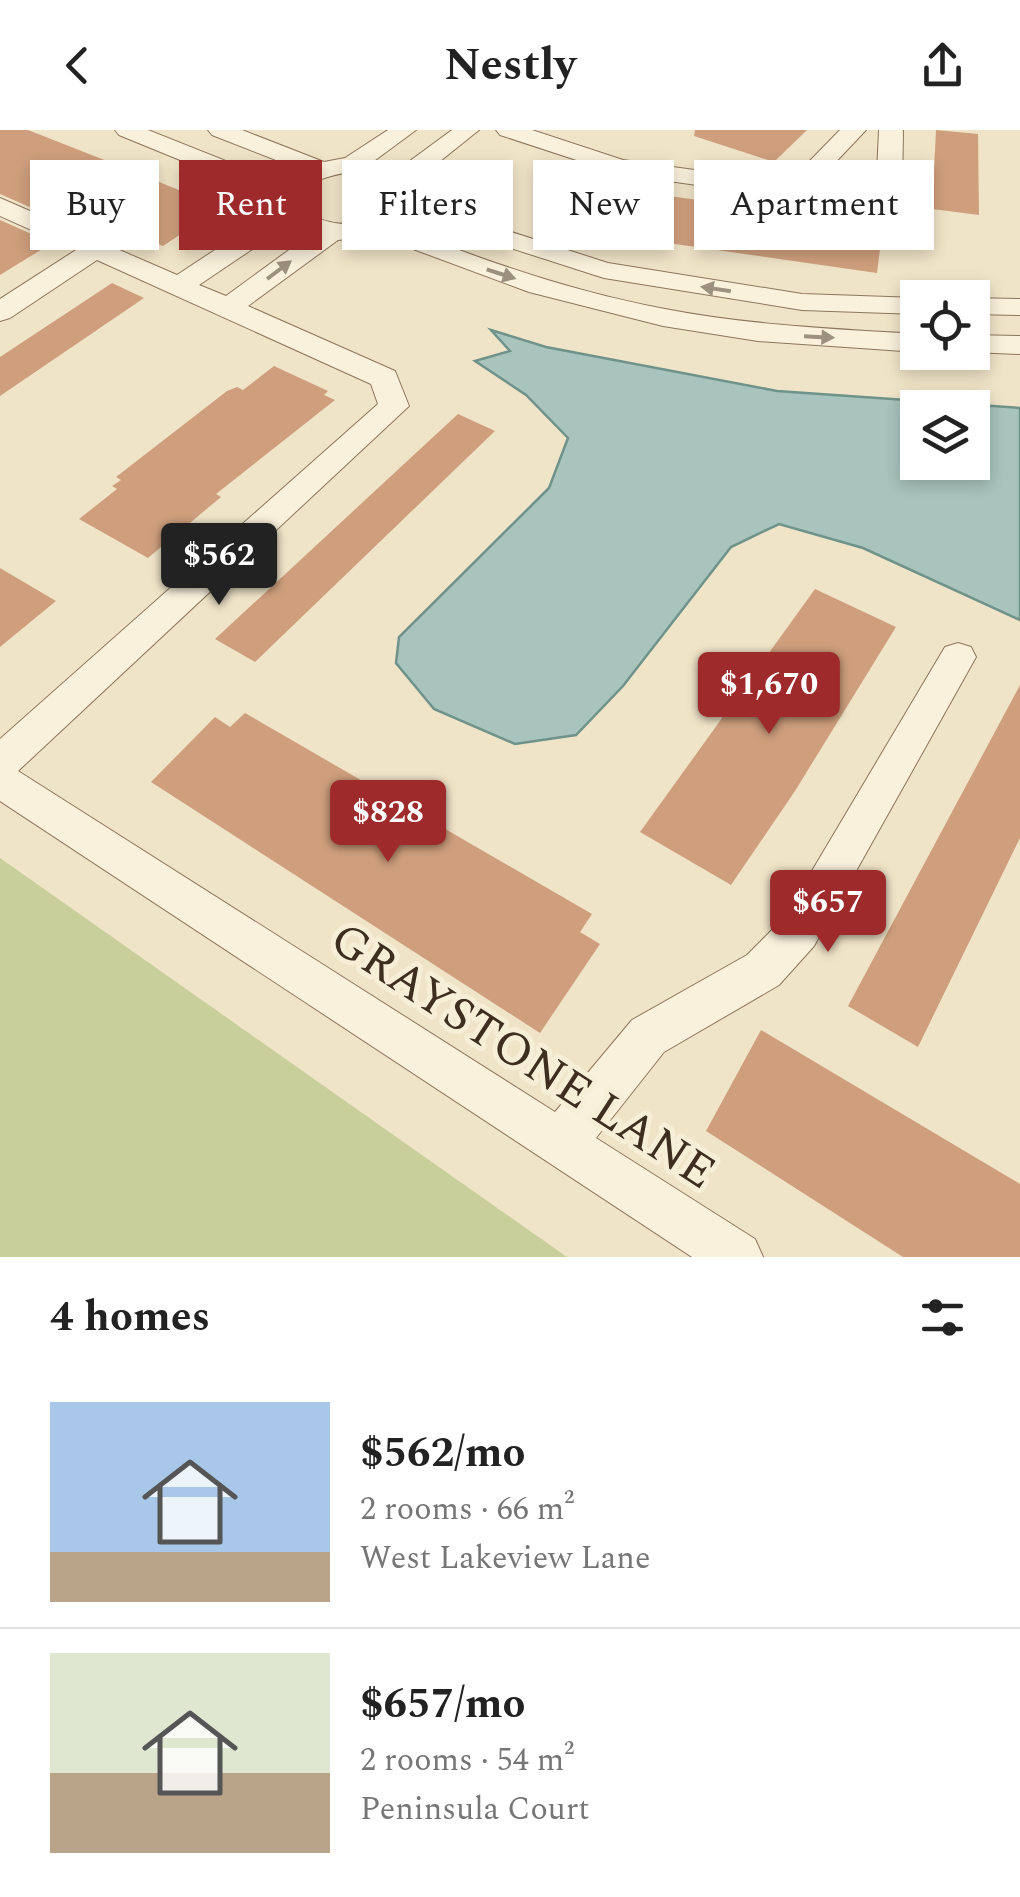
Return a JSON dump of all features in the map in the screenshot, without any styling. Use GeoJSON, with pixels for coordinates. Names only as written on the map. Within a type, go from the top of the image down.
{"type":"FeatureCollection","features":[{"type":"Feature","properties":{"kind":"street"},"geometry":{"type":"LineString","coordinates":[[126,130],[191,160]]}},
{"type":"Feature","properties":{"kind":"street"},"geometry":{"type":"LineString","coordinates":[[220,130],[298,160]]}},
{"type":"Feature","properties":{"kind":"street"},"geometry":{"type":"LineString","coordinates":[[359,160],[404,130]]}},
{"type":"Feature","properties":{"kind":"street"},"geometry":{"type":"LineString","coordinates":[[437,160],[467,130]]}},
{"type":"Feature","properties":{"kind":"street"},"geometry":{"type":"LineString","coordinates":[[824,160],[854,130]]}},
{"type":"Feature","properties":{"kind":"street"},"geometry":{"type":"LineString","coordinates":[[890,160],[891,130]]}},
{"type":"Feature","properties":{"kind":"street"},"geometry":{"type":"LineString","coordinates":[[523,132],[619,167],[694,177]]}},
{"type":"Feature","properties":{"kind":"street"},"geometry":{"type":"LineString","coordinates":[[0,206],[30,219]]}},
{"type":"Feature","properties":{"kind":"street"},"geometry":{"type":"LineString","coordinates":[[322,231],[342,232]]}},
{"type":"Feature","properties":{"kind":"street"},"geometry":{"type":"LineString","coordinates":[[228,308],[330,233]]}},
{"type":"Feature","properties":{"kind":"street"},"geometry":{"type":"LineString","coordinates":[[513,235],[604,270],[802,302],[900,305]]}},
{"type":"Feature","properties":{"kind":"street"},"geometry":{"type":"LineString","coordinates":[[0,312],[94,250]]}},
{"type":"Feature","properties":{"kind":"street"},"geometry":{"type":"LineString","coordinates":[[0,763],[394,406],[384,378],[98,250]]}},
{"type":"Feature","properties":{"kind":"street"},"geometry":{"type":"LineString","coordinates":[[178,286],[225,250]]}},
{"type":"Feature","properties":{"kind":"street"},"geometry":{"type":"LineString","coordinates":[[439,250],[581,298],[702,325],[794,336],[900,342]]}},
{"type":"Feature","properties":{"kind":"street"},"geometry":{"type":"LineString","coordinates":[[990,306],[1020,307]]}},
{"type":"Feature","properties":{"kind":"street"},"geometry":{"type":"LineString","coordinates":[[990,344],[1020,345]]}},
{"type":"Feature","properties":{"kind":"street"},"geometry":{"type":"LineString","coordinates":[[560,1142],[648,1036],[763,970],[800,932],[958,657]]}},
{"type":"Feature","properties":{"kind":"street","name":"GRAYSTONE LANE"},"geometry":{"type":"LineString","coordinates":[[0,780],[737,1257]]}},
{"type":"Feature","properties":{"kind":"green space"},"geometry":{"type":"Polygon","coordinates":[[[0,858],[567,1257],[0,1257],[0,858]]]}},
{"type":"Feature","properties":{"kind":"water"},"geometry":{"type":"Polygon","coordinates":[[[491,330],[546,347],[777,391],[900,400],[900,480],[990,480],[990,406],[1020,408],[1020,620],[863,548],[779,524],[731,547],[623,686],[576,735],[515,744],[434,709],[396,663],[399,637],[549,488],[568,438],[526,395],[475,361],[510,351],[491,330]]]}},
{"type":"Feature","properties":{"kind":"building"},"geometry":{"type":"Polygon","coordinates":[[[0,130],[28,130],[104,160],[30,160],[30,207],[0,194],[0,130]]]}},
{"type":"Feature","properties":{"kind":"building"},"geometry":{"type":"Polygon","coordinates":[[[695,130],[807,130],[776,160],[694,136],[695,130]]]}},
{"type":"Feature","properties":{"kind":"building"},"geometry":{"type":"Polygon","coordinates":[[[936,130],[978,134],[979,215],[934,209],[936,130]]]}},
{"type":"Feature","properties":{"kind":"building"},"geometry":{"type":"Polygon","coordinates":[[[159,182],[179,190],[179,235],[163,246],[159,244],[159,182]]]}},
{"type":"Feature","properties":{"kind":"building"},"geometry":{"type":"Polygon","coordinates":[[[674,197],[694,199],[694,247],[674,244],[674,197]]]}},
{"type":"Feature","properties":{"kind":"building"},"geometry":{"type":"Polygon","coordinates":[[[0,220],[30,233],[30,250],[41,250],[0,275],[0,220]]]}},
{"type":"Feature","properties":{"kind":"building"},"geometry":{"type":"Polygon","coordinates":[[[717,250],[880,250],[877,273],[717,250]]]}},
{"type":"Feature","properties":{"kind":"building"},"geometry":{"type":"Polygon","coordinates":[[[112,283],[144,298],[0,396],[0,357],[112,283]]]}},
{"type":"Feature","properties":{"kind":"building"},"geometry":{"type":"Polygon","coordinates":[[[274,366],[328,391],[324,395],[335,400],[216,494],[221,497],[148,558],[79,519],[117,489],[112,486],[121,480],[116,477],[227,391],[237,387],[243,390],[274,366]]]}},
{"type":"Feature","properties":{"kind":"building"},"geometry":{"type":"Polygon","coordinates":[[[458,414],[495,431],[255,662],[215,639],[458,414]]]}},
{"type":"Feature","properties":{"kind":"building"},"geometry":{"type":"Polygon","coordinates":[[[0,568],[56,601],[0,647],[0,568]]]}},
{"type":"Feature","properties":{"kind":"building"},"geometry":{"type":"Polygon","coordinates":[[[815,589],[896,627],[795,791],[731,885],[640,832],[815,589]]]}},
{"type":"Feature","properties":{"kind":"building"},"geometry":{"type":"Polygon","coordinates":[[[1020,685],[1020,838],[918,1047],[848,1006],[1020,685]]]}},
{"type":"Feature","properties":{"kind":"building"},"geometry":{"type":"Polygon","coordinates":[[[245,713],[592,914],[580,932],[600,944],[540,1033],[151,782],[215,717],[230,727],[245,713]]]}},
{"type":"Feature","properties":{"kind":"building"},"geometry":{"type":"Polygon","coordinates":[[[761,1030],[1020,1184],[1020,1257],[903,1257],[706,1131],[761,1030]]]}}]}
